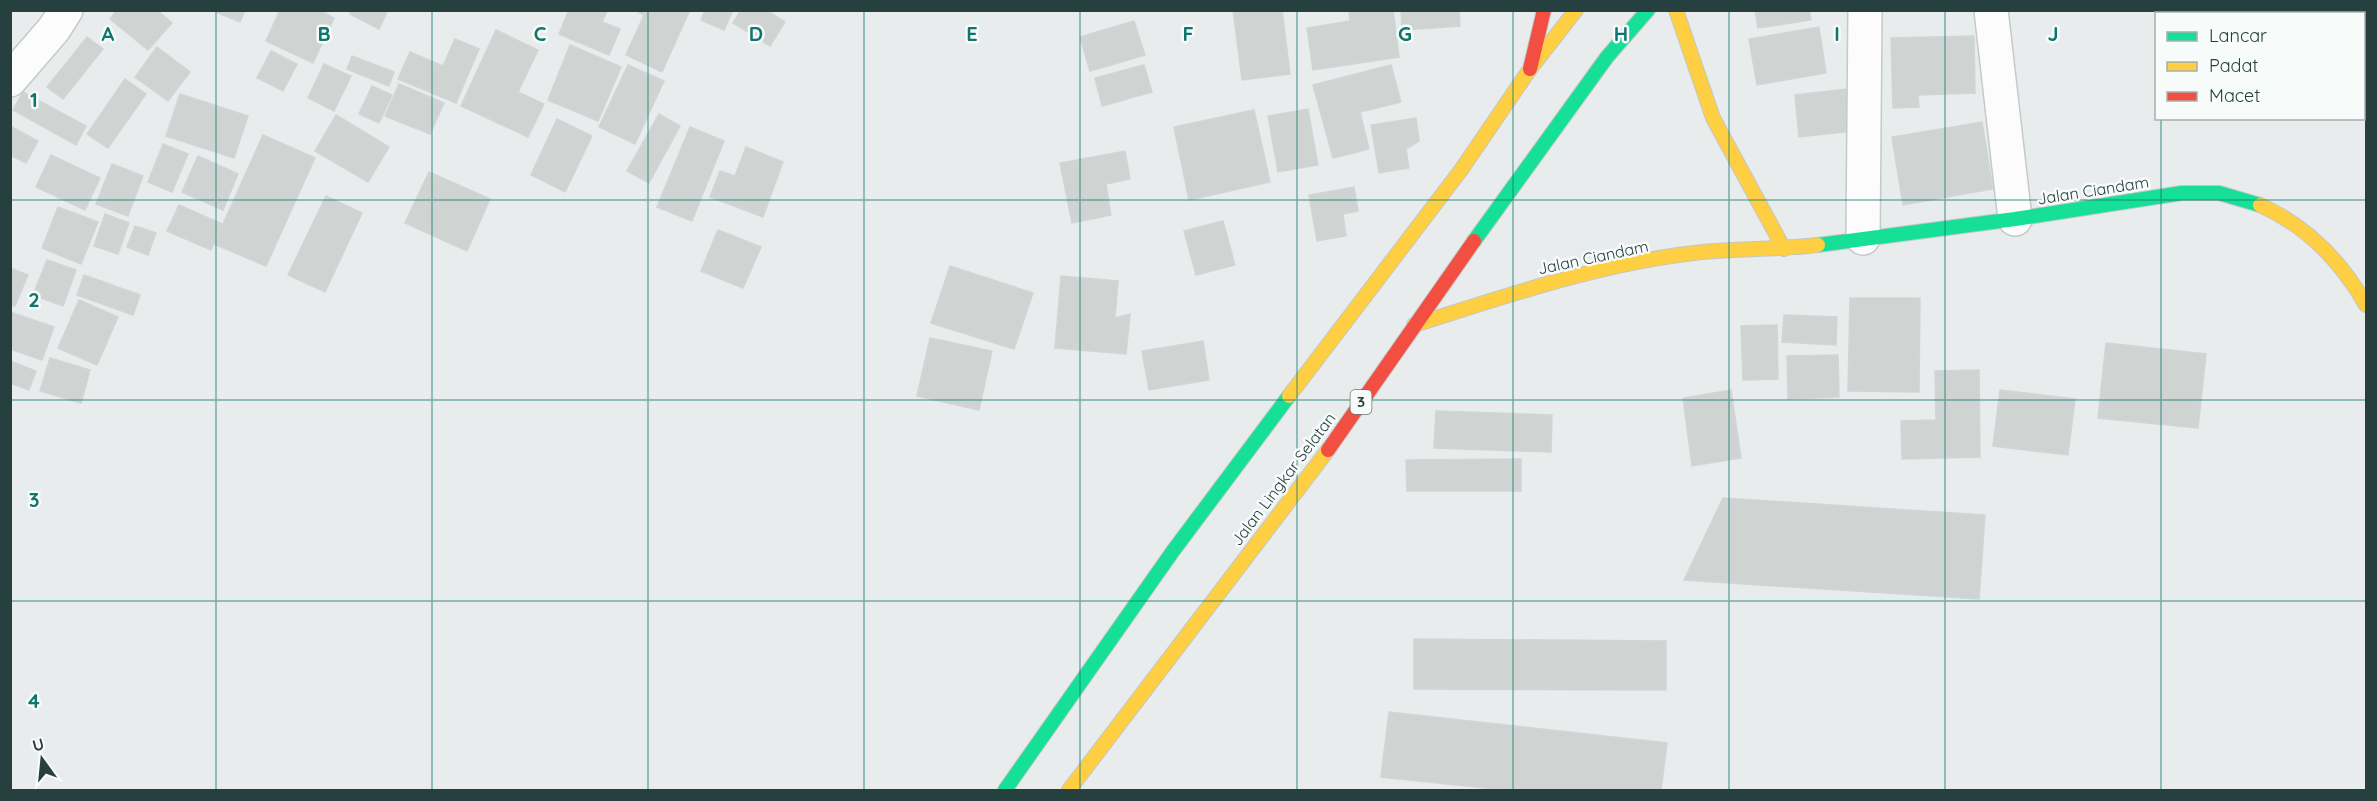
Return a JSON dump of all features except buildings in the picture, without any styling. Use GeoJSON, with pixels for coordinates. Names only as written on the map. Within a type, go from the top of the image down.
{"type":"FeatureCollection","features":[{"type":"Feature","properties":{"kind":"main road"},"geometry":{"type":"LineString","coordinates":[[1530,69],[1544,10]]}},
{"type":"Feature","properties":{"kind":"main road"},"geometry":{"type":"LineString","coordinates":[[1005,790],[1173,551],[1461,170],[1530,69],[1576,10]]}},
{"type":"Feature","properties":{"kind":"main road","name":"Jalan Lingkar Selatan"},"geometry":{"type":"LineString","coordinates":[[1069,790],[1209,604],[1305,482],[1414,325],[1475,244],[1547,138],[1600,66],[1648,10]]}},
{"type":"Feature","properties":{"kind":"main road"},"geometry":{"type":"LineString","coordinates":[[1676,10],[1713,117],[1784,249]]}},
{"type":"Feature","properties":{"kind":"main road","name":"Jalan Ciandam"},"geometry":{"type":"LineString","coordinates":[[1414,325],[1528,289],[1619,266],[1695,253],[1784,249],[2015,219],[2182,193],[2221,193],[2262,207],[2302,232],[2335,259],[2367,305]]}},
{"type":"Feature","properties":{"kind":"street"},"geometry":{"type":"LineString","coordinates":[[10,80],[54,29],[66,10]]}},
{"type":"Feature","properties":{"kind":"street"},"geometry":{"type":"LineString","coordinates":[[1863,238],[1864,10]]}},
{"type":"Feature","properties":{"kind":"street"},"geometry":{"type":"LineString","coordinates":[[1991,10],[2015,219]]}},
{"type":"Feature","properties":{"kind":"traffic: fast"},"geometry":{"type":"LineString","coordinates":[[1474,241],[1607,57],[1648,10]]}},
{"type":"Feature","properties":{"kind":"traffic: fast"},"geometry":{"type":"LineString","coordinates":[[1818,245],[2015,219],[2182,193],[2219,193],[2260,205]]}},
{"type":"Feature","properties":{"kind":"traffic: fast"},"geometry":{"type":"LineString","coordinates":[[1005,790],[1173,551],[1289,396]]}},
{"type":"Feature","properties":{"kind":"traffic: slow"},"geometry":{"type":"LineString","coordinates":[[1289,396],[1461,170],[1530,69],[1576,10]]}},
{"type":"Feature","properties":{"kind":"traffic: slow"},"geometry":{"type":"LineString","coordinates":[[1676,10],[1713,118],[1784,249]]}},
{"type":"Feature","properties":{"kind":"traffic: slow"},"geometry":{"type":"LineString","coordinates":[[2260,205],[2293,223],[2321,246],[2346,274],[2366,305]]}},
{"type":"Feature","properties":{"kind":"traffic: slow"},"geometry":{"type":"LineString","coordinates":[[1414,325],[1552,282],[1658,258],[1709,251],[1818,245]]}},
{"type":"Feature","properties":{"kind":"traffic: slow"},"geometry":{"type":"LineString","coordinates":[[1069,790],[1328,450]]}},
{"type":"Feature","properties":{"kind":"traffic: jam"},"geometry":{"type":"LineString","coordinates":[[1530,69],[1544,10]]}},
{"type":"Feature","properties":{"kind":"traffic: jam"},"geometry":{"type":"LineString","coordinates":[[1328,450],[1474,241]]}}]}
